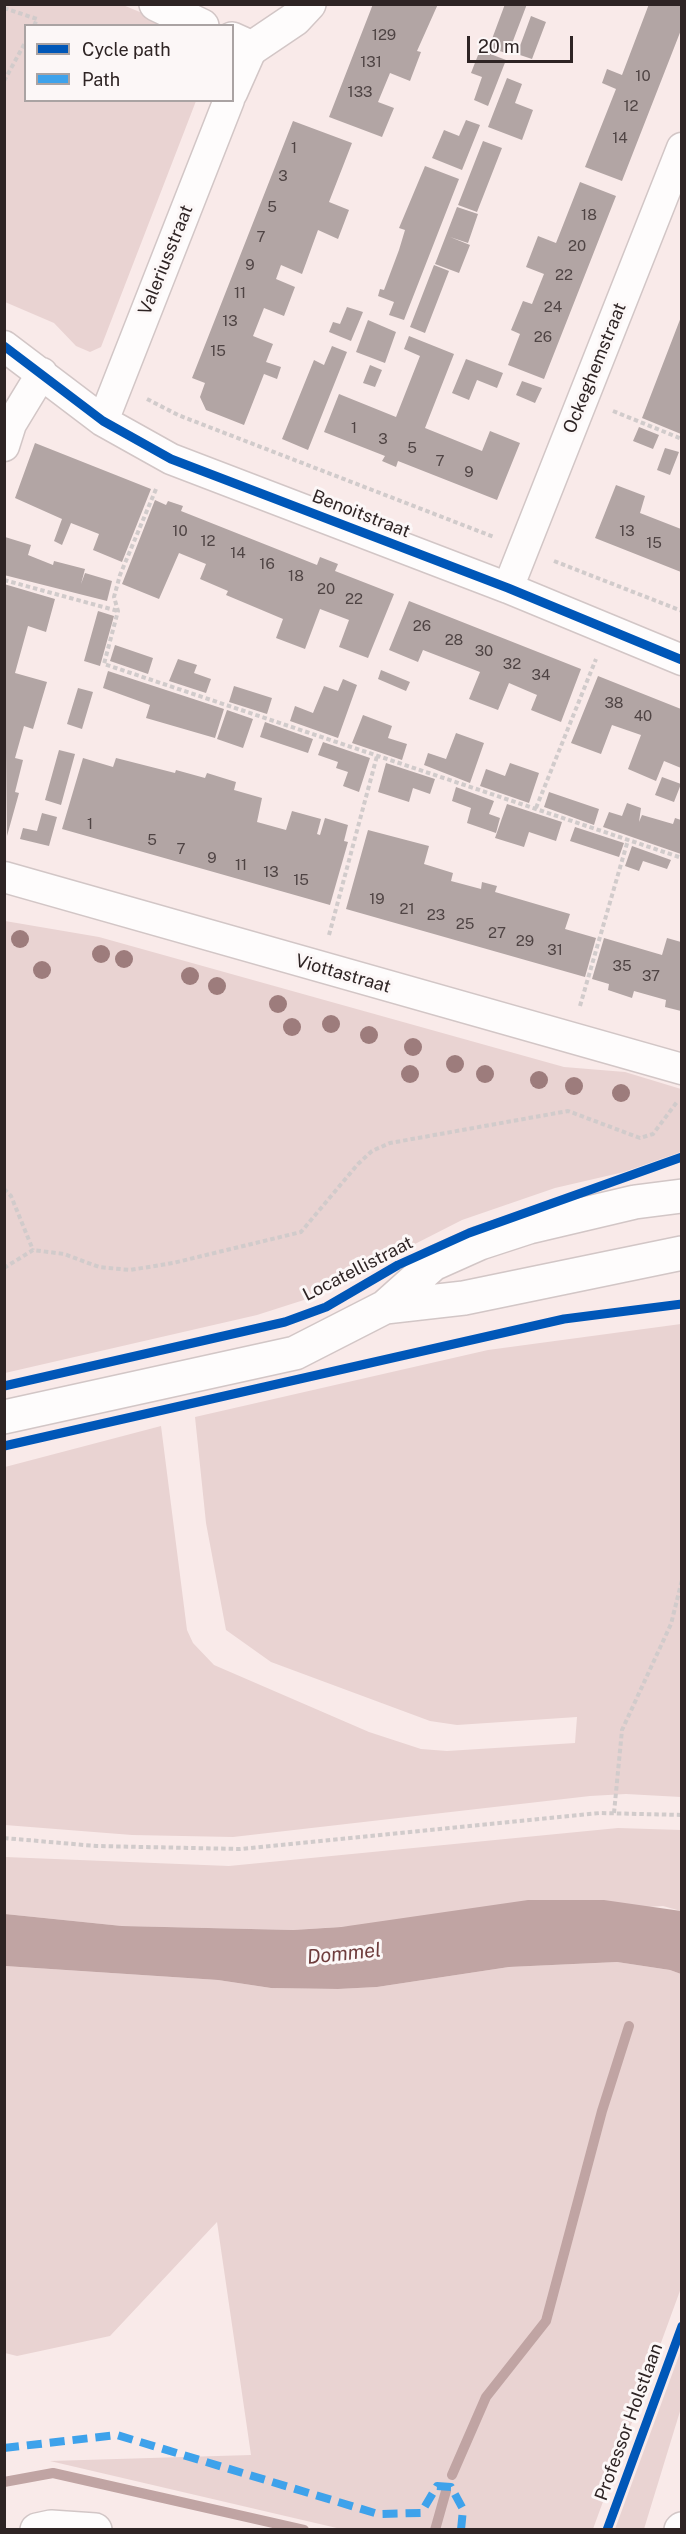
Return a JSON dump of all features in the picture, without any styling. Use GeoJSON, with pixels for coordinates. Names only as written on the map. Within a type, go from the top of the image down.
{"type":"FeatureCollection","features":[{"type":"Feature","properties":{"kind":"main road"},"geometry":{"type":"LineString","coordinates":[[242,44],[295,19],[309,4]]}},
{"type":"Feature","properties":{"kind":"main road","name":"Locatellistraat"},"geometry":{"type":"LineString","coordinates":[[4,1417],[295,1353],[385,1307],[433,1264],[480,1243],[529,1227],[636,1202],[681,1196]]}},
{"type":"Feature","properties":{"kind":"main road","name":"Locatellistraat"},"geometry":{"type":"LineString","coordinates":[[385,1307],[464,1298],[681,1253]]}},
{"type":"Feature","properties":{"kind":"main road"},"geometry":{"type":"LineString","coordinates":[[37,2529],[51,2527],[95,2529]]}},
{"type":"Feature","properties":{"kind":"street"},"geometry":{"type":"LineString","coordinates":[[234,83],[242,44]]}},
{"type":"Feature","properties":{"kind":"street","name":"Valeriusstraat"},"geometry":{"type":"LineString","coordinates":[[103,421],[229,102]]}},
{"type":"Feature","properties":{"kind":"street","name":"Ockeghemstraat"},"geometry":{"type":"LineString","coordinates":[[508,588],[681,148]]}},
{"type":"Feature","properties":{"kind":"street","name":"Benoitstraat"},"geometry":{"type":"LineString","coordinates":[[4,346],[103,421],[171,459],[508,588],[681,660]]}},
{"type":"Feature","properties":{"kind":"street"},"geometry":{"type":"LineString","coordinates":[[4,446],[11,423],[42,373]]}},
{"type":"Feature","properties":{"kind":"street","name":"Viottastraat"},"geometry":{"type":"LineString","coordinates":[[4,877],[681,1069]]}},
{"type":"Feature","properties":{"kind":"path"},"geometry":{"type":"LineString","coordinates":[[4,8],[37,19],[35,24]]}},
{"type":"Feature","properties":{"kind":"path"},"geometry":{"type":"LineString","coordinates":[[4,81],[24,45]]}},
{"type":"Feature","properties":{"kind":"path"},"geometry":{"type":"LineString","coordinates":[[117,384],[178,415],[681,611]]}},
{"type":"Feature","properties":{"kind":"path"},"geometry":{"type":"LineString","coordinates":[[583,399],[681,439]]}},
{"type":"Feature","properties":{"kind":"path"},"geometry":{"type":"LineString","coordinates":[[171,459],[120,575],[114,597],[118,611],[104,664],[681,858]]}},
{"type":"Feature","properties":{"kind":"path"},"geometry":{"type":"LineString","coordinates":[[4,580],[118,611]]}},
{"type":"Feature","properties":{"kind":"path"},"geometry":{"type":"LineString","coordinates":[[536,808],[623,588]]}},
{"type":"Feature","properties":{"kind":"path"},"geometry":{"type":"LineString","coordinates":[[320,967],[377,756]]}},
{"type":"Feature","properties":{"kind":"path"},"geometry":{"type":"LineString","coordinates":[[571,1038],[627,840]]}},
{"type":"Feature","properties":{"kind":"path"},"geometry":{"type":"LineString","coordinates":[[4,1268],[33,1250],[64,1254],[99,1267],[130,1270],[173,1263],[302,1232],[358,1164],[372,1151],[390,1143],[568,1111],[640,1138],[653,1134],[681,1097]]}},
{"type":"Feature","properties":{"kind":"path"},"geometry":{"type":"LineString","coordinates":[[4,1189],[11,1196],[33,1250]]}},
{"type":"Feature","properties":{"kind":"path"},"geometry":{"type":"LineString","coordinates":[[614,1813],[622,1730],[671,1624],[681,1580]]}},
{"type":"Feature","properties":{"kind":"path"},"geometry":{"type":"LineString","coordinates":[[4,1839],[96,1846],[240,1850],[614,1813],[681,1815]]}},
{"type":"Feature","properties":{"kind":"shaded area"},"geometry":{"type":"Polygon","coordinates":[[[5,5],[123,5],[169,24],[24,24],[24,102],[196,102],[101,347],[90,352],[76,346],[54,323],[5,302],[5,5]]]}},
{"type":"Feature","properties":{"kind":"shaded area"},"geometry":{"type":"Polygon","coordinates":[[[5,921],[99,937],[564,1067],[625,1072],[681,1089],[681,1152],[624,1172],[555,1188],[462,1220],[307,1299],[257,1315],[5,1373],[5,921]]]}},
{"type":"Feature","properties":{"kind":"shaded area"},"geometry":{"type":"Polygon","coordinates":[[[681,1324],[681,1797],[626,1794],[590,1796],[233,1837],[132,1835],[5,1825],[5,1467],[161,1426],[187,1630],[193,1643],[214,1665],[369,1732],[421,1749],[447,1751],[575,1743],[577,1717],[457,1725],[430,1721],[271,1662],[226,1630],[206,1523],[195,1417],[488,1350],[681,1324]]]}},
{"type":"Feature","properties":{"kind":"shaded area"},"geometry":{"type":"Polygon","coordinates":[[[618,1828],[681,1830],[681,1911],[663,1906],[293,1930],[122,1926],[5,1914],[5,1857],[229,1866],[618,1828]]]}},
{"type":"Feature","properties":{"kind":"shaded area"},"geometry":{"type":"Polygon","coordinates":[[[617,1962],[670,1970],[681,1974],[681,2288],[593,2529],[341,2529],[50,2461],[251,2455],[217,2222],[110,2336],[17,2356],[5,2353],[5,1966],[218,1980],[271,1988],[338,1989],[377,1987],[509,1967],[617,1962]]]}},
{"type":"Feature","properties":{"kind":"shaded area"},"geometry":{"type":"Polygon","coordinates":[[[681,2350],[681,2408],[644,2529],[615,2529],[681,2350]]]}},
{"type":"Feature","properties":{"kind":"water","name":"Dommel"},"geometry":{"type":"Polygon","coordinates":[[[528,1900],[604,1900],[681,1911],[681,1974],[670,1970],[617,1962],[509,1967],[377,1987],[338,1989],[271,1988],[218,1980],[5,1966],[5,1914],[122,1926],[293,1930],[341,1927],[528,1900]]]}},
{"type":"Feature","properties":{"kind":"building"},"geometry":{"type":"Polygon","coordinates":[[[373,4],[438,4],[417,51],[421,52],[410,81],[390,73],[378,102],[394,108],[382,137],[329,117],[373,4]]]}},
{"type":"Feature","properties":{"kind":"building"},"geometry":{"type":"Polygon","coordinates":[[[505,4],[527,4],[508,54],[489,47],[505,4]]]}},
{"type":"Feature","properties":{"kind":"building"},"geometry":{"type":"Polygon","coordinates":[[[649,4],[681,4],[681,30],[622,181],[585,167],[616,89],[602,83],[607,69],[622,75],[649,4]]]}},
{"type":"Feature","properties":{"kind":"building"},"geometry":{"type":"Polygon","coordinates":[[[531,16],[546,22],[532,59],[517,54],[531,16]]]}},
{"type":"Feature","properties":{"kind":"building"},"geometry":{"type":"Polygon","coordinates":[[[480,50],[506,60],[488,106],[474,100],[482,77],[471,73],[480,50]]]}},
{"type":"Feature","properties":{"kind":"building"},"geometry":{"type":"Polygon","coordinates":[[[507,78],[522,84],[515,103],[533,110],[522,140],[488,127],[507,78]]]}},
{"type":"Feature","properties":{"kind":"building"},"geometry":{"type":"Polygon","coordinates":[[[466,120],[480,125],[462,170],[432,158],[444,130],[459,136],[466,120]]]}},
{"type":"Feature","properties":{"kind":"building"},"geometry":{"type":"Polygon","coordinates":[[[293,121],[352,143],[329,202],[349,210],[338,239],[318,230],[302,274],[281,265],[276,279],[295,287],[284,316],[264,308],[253,336],[273,344],[266,362],[281,367],[277,379],[264,374],[244,425],[206,410],[200,397],[205,383],[192,378],[293,121]]]}},
{"type":"Feature","properties":{"kind":"building"},"geometry":{"type":"Polygon","coordinates":[[[483,141],[502,148],[477,212],[458,205],[483,141]]]}},
{"type":"Feature","properties":{"kind":"building"},"geometry":{"type":"Polygon","coordinates":[[[425,166],[459,179],[404,320],[389,315],[394,302],[378,296],[380,289],[384,290],[399,250],[405,230],[399,228],[425,166]]]}},
{"type":"Feature","properties":{"kind":"building"},"geometry":{"type":"Polygon","coordinates":[[[580,182],[616,196],[544,379],[508,365],[520,334],[511,330],[523,301],[532,304],[544,274],[526,267],[538,236],[556,243],[580,182]]]}},
{"type":"Feature","properties":{"kind":"building"},"geometry":{"type":"Polygon","coordinates":[[[457,207],[478,214],[468,243],[450,237],[470,245],[459,273],[435,264],[457,207]]]}},
{"type":"Feature","properties":{"kind":"building"},"geometry":{"type":"Polygon","coordinates":[[[434,265],[449,271],[425,333],[410,327],[434,265]]]}},
{"type":"Feature","properties":{"kind":"building"},"geometry":{"type":"Polygon","coordinates":[[[347,307],[363,312],[351,341],[329,332],[333,322],[340,324],[347,307]]]}},
{"type":"Feature","properties":{"kind":"building"},"geometry":{"type":"Polygon","coordinates":[[[681,317],[681,434],[642,418],[681,317]]]}},
{"type":"Feature","properties":{"kind":"building"},"geometry":{"type":"Polygon","coordinates":[[[368,320],[396,332],[385,363],[356,352],[368,320]]]}},
{"type":"Feature","properties":{"kind":"building"},"geometry":{"type":"Polygon","coordinates":[[[409,336],[454,354],[425,428],[482,451],[490,431],[520,443],[497,500],[398,461],[396,467],[382,461],[385,456],[324,432],[339,394],[396,417],[420,356],[404,349],[409,336]]]}},
{"type":"Feature","properties":{"kind":"building"},"geometry":{"type":"Polygon","coordinates":[[[332,346],[347,352],[308,450],[282,439],[314,360],[324,365],[332,346]]]}},
{"type":"Feature","properties":{"kind":"building"},"geometry":{"type":"Polygon","coordinates":[[[466,359],[503,373],[497,388],[477,380],[469,400],[452,393],[466,359]]]}},
{"type":"Feature","properties":{"kind":"building"},"geometry":{"type":"Polygon","coordinates":[[[370,365],[382,370],[375,387],[363,383],[370,365]]]}},
{"type":"Feature","properties":{"kind":"building"},"geometry":{"type":"Polygon","coordinates":[[[522,381],[542,388],[535,403],[516,395],[522,381]]]}},
{"type":"Feature","properties":{"kind":"building"},"geometry":{"type":"Polygon","coordinates":[[[639,427],[659,435],[653,449],[633,441],[639,427]]]}},
{"type":"Feature","properties":{"kind":"building"},"geometry":{"type":"Polygon","coordinates":[[[35,443],[151,489],[122,562],[93,550],[99,534],[71,523],[62,545],[54,541],[62,519],[15,498],[35,443]]]}},
{"type":"Feature","properties":{"kind":"building"},"geometry":{"type":"Polygon","coordinates":[[[665,448],[679,452],[670,475],[657,470],[665,448]]]}},
{"type":"Feature","properties":{"kind":"building"},"geometry":{"type":"Polygon","coordinates":[[[616,485],[645,496],[640,513],[681,529],[681,572],[595,538],[616,485]]]}},
{"type":"Feature","properties":{"kind":"building"},"geometry":{"type":"Polygon","coordinates":[[[155,500],[166,505],[168,501],[183,506],[181,511],[317,565],[320,557],[338,564],[335,571],[394,594],[368,658],[339,647],[349,620],[320,609],[305,649],[276,638],[283,619],[226,595],[228,591],[200,579],[206,564],[179,553],[159,599],[122,584],[155,500]]]}},
{"type":"Feature","properties":{"kind":"building"},"geometry":{"type":"Polygon","coordinates":[[[5,537],[31,545],[28,555],[53,565],[54,561],[85,569],[81,584],[85,573],[112,581],[107,601],[4,575],[5,537]]]}},
{"type":"Feature","properties":{"kind":"building"},"geometry":{"type":"Polygon","coordinates":[[[4,584],[55,599],[46,632],[28,626],[15,673],[47,682],[33,729],[24,726],[15,758],[23,760],[15,792],[19,793],[7,836],[4,584]]]}},
{"type":"Feature","properties":{"kind":"building"},"geometry":{"type":"Polygon","coordinates":[[[409,601],[581,669],[561,722],[531,710],[537,695],[509,683],[498,710],[469,699],[480,672],[423,650],[418,662],[389,650],[409,601]]]}},
{"type":"Feature","properties":{"kind":"building"},"geometry":{"type":"Polygon","coordinates":[[[98,611],[114,616],[100,666],[84,661],[98,611]]]}},
{"type":"Feature","properties":{"kind":"building"},"geometry":{"type":"Polygon","coordinates":[[[115,645],[153,658],[148,674],[110,661],[115,645]]]}},
{"type":"Feature","properties":{"kind":"building"},"geometry":{"type":"Polygon","coordinates":[[[178,659],[197,665],[194,673],[211,679],[206,693],[169,681],[178,659]]]}},
{"type":"Feature","properties":{"kind":"building"},"geometry":{"type":"Polygon","coordinates":[[[381,670],[410,682],[406,691],[378,679],[381,670]]]}},
{"type":"Feature","properties":{"kind":"building"},"geometry":{"type":"Polygon","coordinates":[[[108,671],[224,709],[215,738],[146,718],[150,705],[103,688],[108,671]]]}},
{"type":"Feature","properties":{"kind":"building"},"geometry":{"type":"Polygon","coordinates":[[[598,676],[681,709],[681,768],[664,761],[656,781],[628,769],[641,735],[612,725],[601,754],[571,743],[598,676]]]}},
{"type":"Feature","properties":{"kind":"building"},"geometry":{"type":"Polygon","coordinates":[[[343,679],[357,685],[338,738],[290,721],[295,706],[313,713],[324,686],[338,691],[343,679]]]}},
{"type":"Feature","properties":{"kind":"building"},"geometry":{"type":"Polygon","coordinates":[[[234,686],[272,698],[267,714],[229,702],[234,686]]]}},
{"type":"Feature","properties":{"kind":"building"},"geometry":{"type":"Polygon","coordinates":[[[78,688],[93,692],[82,729],[67,724],[78,688]]]}},
{"type":"Feature","properties":{"kind":"building"},"geometry":{"type":"Polygon","coordinates":[[[227,710],[253,719],[243,748],[217,739],[227,710]]]}},
{"type":"Feature","properties":{"kind":"building"},"geometry":{"type":"Polygon","coordinates":[[[363,715],[392,726],[388,738],[407,744],[402,760],[352,743],[363,715]]]}},
{"type":"Feature","properties":{"kind":"building"},"geometry":{"type":"Polygon","coordinates":[[[265,722],[313,739],[308,753],[260,737],[265,722]]]}},
{"type":"Feature","properties":{"kind":"building"},"geometry":{"type":"Polygon","coordinates":[[[456,733],[484,743],[470,783],[424,765],[428,753],[446,759],[456,733]]]}},
{"type":"Feature","properties":{"kind":"building"},"geometry":{"type":"Polygon","coordinates":[[[323,742],[370,758],[359,792],[343,786],[348,772],[336,768],[338,762],[318,755],[323,742]]]}},
{"type":"Feature","properties":{"kind":"building"},"geometry":{"type":"Polygon","coordinates":[[[59,750],[75,754],[61,805],[45,800],[59,750]]]}},
{"type":"Feature","properties":{"kind":"building"},"geometry":{"type":"Polygon","coordinates":[[[83,758],[113,767],[116,758],[205,778],[207,773],[236,782],[234,790],[262,798],[257,822],[286,830],[292,811],[321,819],[317,834],[320,835],[325,818],[348,825],[344,841],[348,842],[330,905],[62,829],[83,758]]]}},
{"type":"Feature","properties":{"kind":"building"},"geometry":{"type":"Polygon","coordinates":[[[386,763],[435,779],[430,794],[413,788],[409,802],[378,792],[386,763]]]}},
{"type":"Feature","properties":{"kind":"building"},"geometry":{"type":"Polygon","coordinates":[[[510,763],[539,773],[529,803],[480,786],[486,769],[505,776],[510,763]]]}},
{"type":"Feature","properties":{"kind":"building"},"geometry":{"type":"Polygon","coordinates":[[[662,777],[681,784],[674,802],[655,795],[662,777]]]}},
{"type":"Feature","properties":{"kind":"building"},"geometry":{"type":"Polygon","coordinates":[[[456,787],[494,801],[489,814],[500,818],[496,833],[467,823],[471,808],[452,801],[456,787]]]}},
{"type":"Feature","properties":{"kind":"building"},"geometry":{"type":"Polygon","coordinates":[[[549,792],[599,809],[594,825],[544,807],[549,792]]]}},
{"type":"Feature","properties":{"kind":"building"},"geometry":{"type":"Polygon","coordinates":[[[627,803],[641,808],[639,822],[642,815],[673,824],[675,818],[681,820],[681,854],[603,827],[609,812],[622,816],[627,803]]]}},
{"type":"Feature","properties":{"kind":"building"},"geometry":{"type":"Polygon","coordinates":[[[507,804],[562,822],[556,841],[529,832],[524,847],[495,838],[507,804]]]}},
{"type":"Feature","properties":{"kind":"building"},"geometry":{"type":"Polygon","coordinates":[[[42,813],[57,817],[49,846],[20,839],[23,828],[37,831],[42,813]]]}},
{"type":"Feature","properties":{"kind":"building"},"geometry":{"type":"Polygon","coordinates":[[[575,827],[624,843],[619,857],[570,841],[575,827]]]}},
{"type":"Feature","properties":{"kind":"building"},"geometry":{"type":"Polygon","coordinates":[[[368,830],[429,846],[424,864],[453,873],[451,881],[481,889],[482,882],[497,886],[495,892],[570,914],[565,929],[596,938],[585,977],[346,909],[368,830]]]}},
{"type":"Feature","properties":{"kind":"building"},"geometry":{"type":"Polygon","coordinates":[[[632,846],[671,860],[667,869],[643,861],[639,871],[625,866],[632,846]]]}},
{"type":"Feature","properties":{"kind":"building"},"geometry":{"type":"Polygon","coordinates":[[[604,938],[662,955],[667,938],[681,942],[681,1011],[665,1007],[666,1000],[634,991],[632,998],[608,990],[609,984],[592,979],[604,938]]]}},
{"type":"Feature","properties":{"kind":"waterway"},"geometry":{"type":"LineString","coordinates":[[452,2475],[486,2397],[546,2321],[602,2111],[629,2026]]}},
{"type":"Feature","properties":{"kind":"waterway"},"geometry":{"type":"LineString","coordinates":[[4,2482],[53,2473],[304,2530]]}},
{"type":"Feature","properties":{"kind":"waterway"},"geometry":{"type":"LineString","coordinates":[[435,2530],[446,2491]]}},
{"type":"Feature","properties":{"kind":"marked path"},"geometry":{"type":"LineString","coordinates":[[4,2448],[117,2435],[378,2514],[421,2513],[437,2486],[451,2487],[463,2509],[461,2530]]}},
{"type":"Feature","properties":{"kind":"cycle path"},"geometry":{"type":"LineString","coordinates":[[4,346],[103,421],[171,459],[508,588],[682,660]]}},
{"type":"Feature","properties":{"kind":"cycle path"},"geometry":{"type":"LineString","coordinates":[[4,1386],[285,1322],[326,1307],[398,1265],[469,1233],[682,1157]]}},
{"type":"Feature","properties":{"kind":"cycle path"},"geometry":{"type":"LineString","coordinates":[[4,1446],[564,1319],[682,1304]]}},
{"type":"Feature","properties":{"kind":"cycle path","name":"Professor Holstlaan"},"geometry":{"type":"LineString","coordinates":[[607,2530],[682,2326]]}}]}
